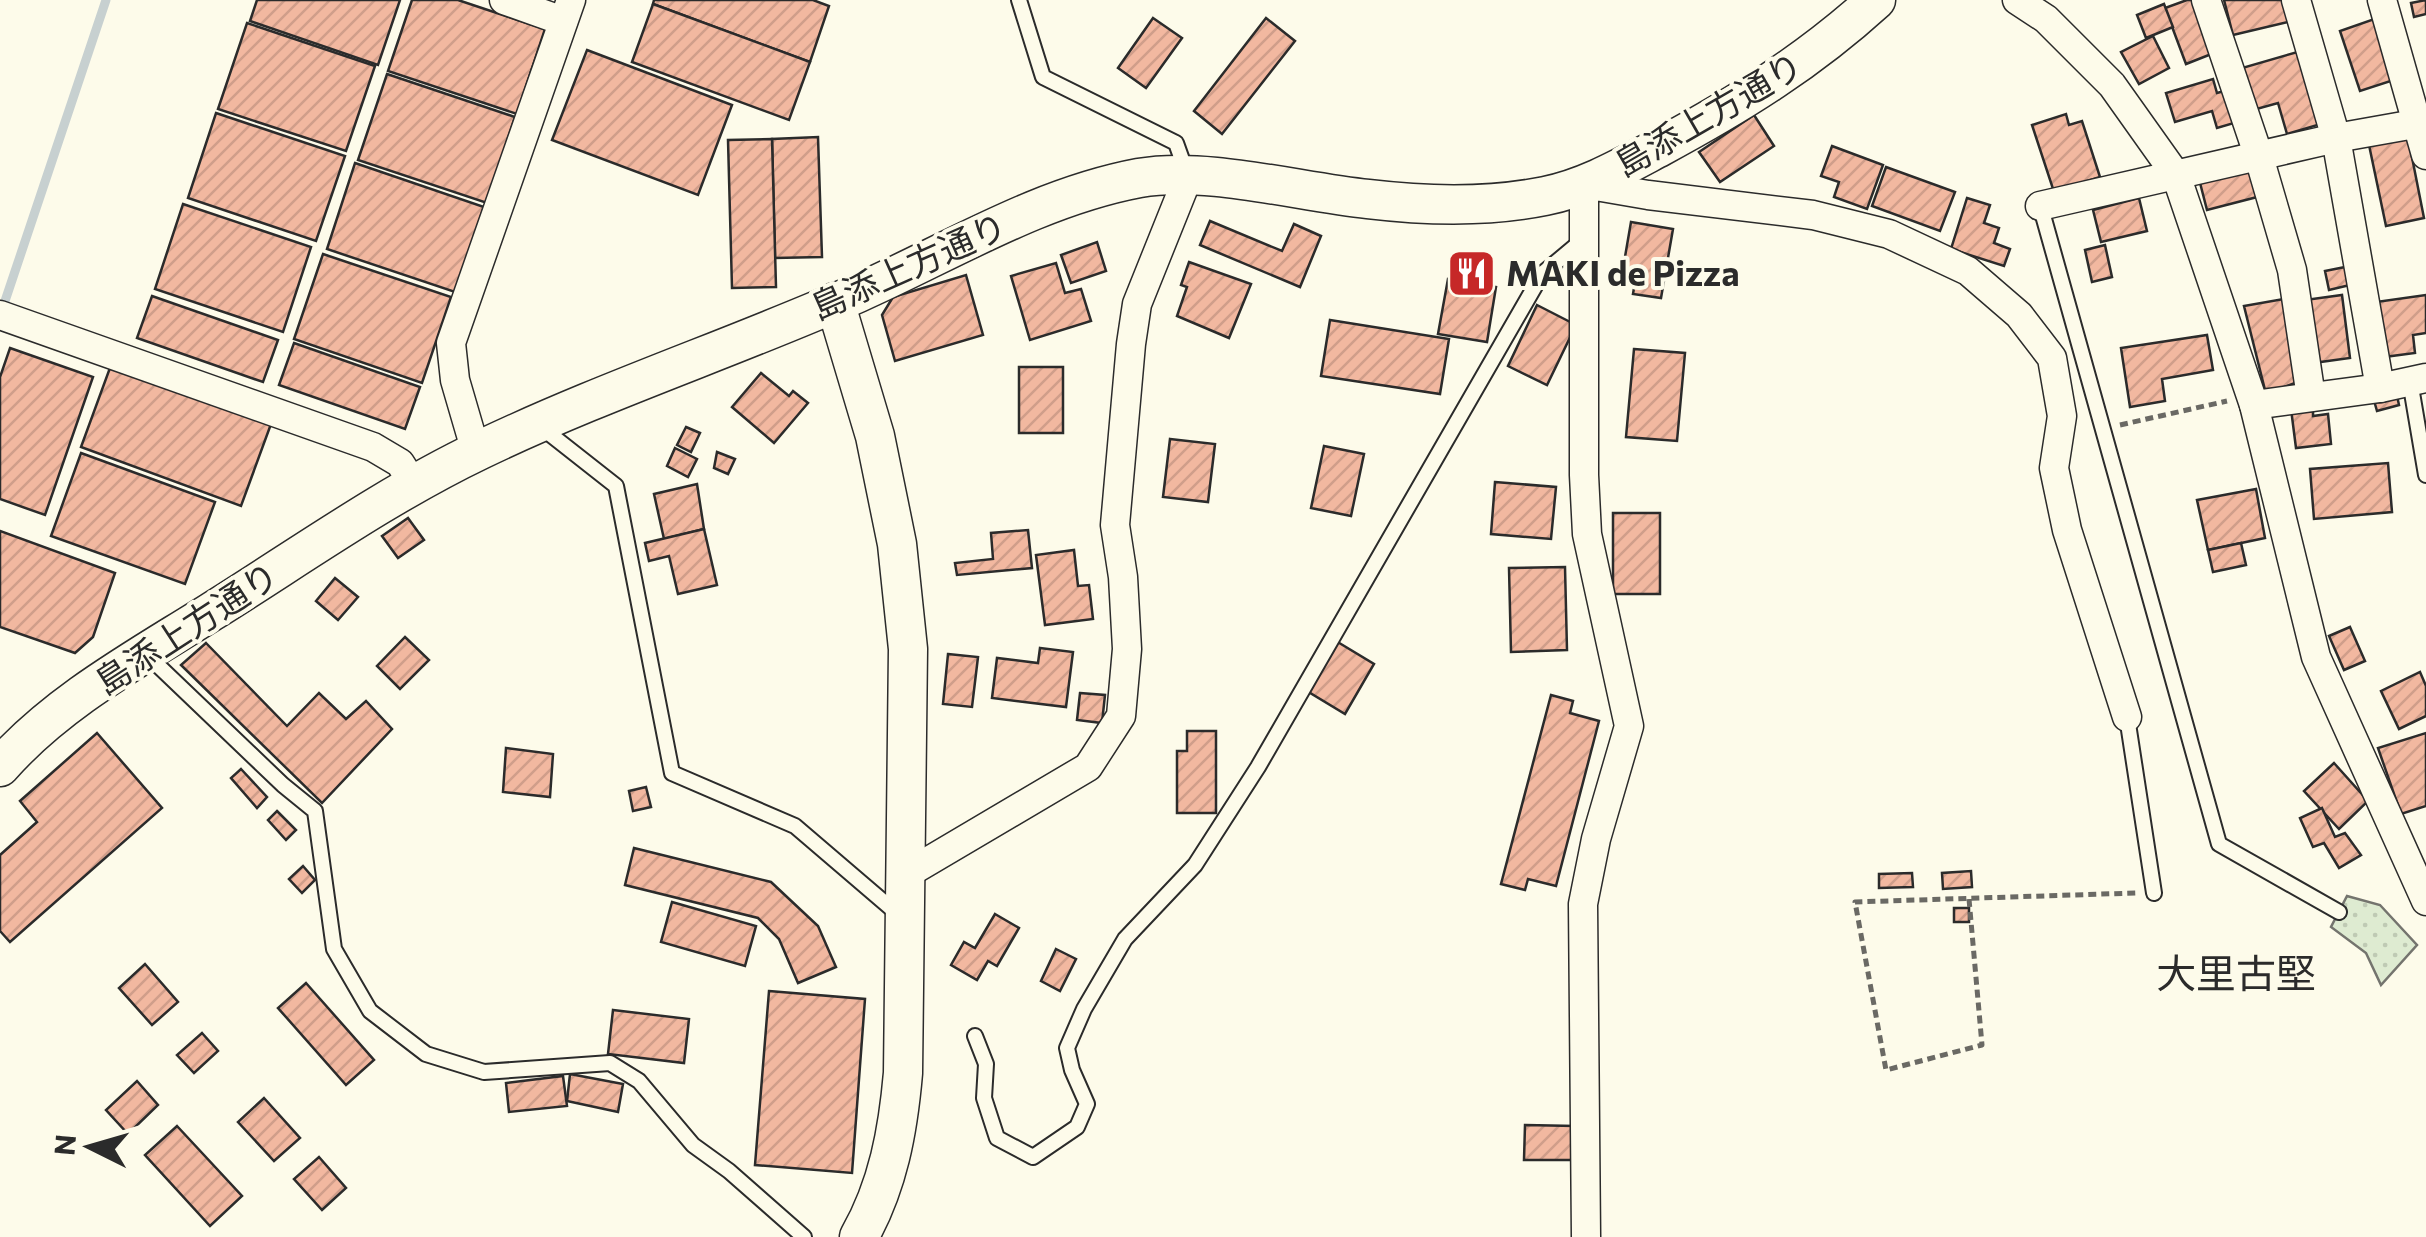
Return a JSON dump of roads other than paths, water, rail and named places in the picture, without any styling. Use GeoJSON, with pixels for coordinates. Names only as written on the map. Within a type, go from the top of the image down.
{"type":"FeatureCollection","features":[{"type":"Feature","properties":{"kind":"street"},"geometry":{"type":"LineString","coordinates":[[476,452],[455,380],[451,343],[567,10],[504,0]]}},
{"type":"Feature","properties":{"kind":"street"},"geometry":{"type":"LineString","coordinates":[[2018,0],[2046,20],[2112,85],[2176,175],[2252,400],[2316,657],[2426,901]]}},
{"type":"Feature","properties":{"kind":"street"},"geometry":{"type":"LineString","coordinates":[[2206,0],[2259,156],[2292,270],[2311,396]]}},
{"type":"Feature","properties":{"kind":"street"},"geometry":{"type":"LineString","coordinates":[[2296,0],[2336,138],[2380,388]]}},
{"type":"Feature","properties":{"kind":"street"},"geometry":{"type":"LineString","coordinates":[[2382,0],[2423,123],[2426,156]]}},
{"type":"Feature","properties":{"kind":"street","name":"島添上方通り"},"geometry":{"type":"LineString","coordinates":[[0,767],[48,720],[414,484],[536,424],[835,302],[976,234],[1081,193],[1145,177],[1188,177],[1432,206],[1549,196],[1614,172],[1746,100],[1822,48],[1855,7]]}},
{"type":"Feature","properties":{"kind":"street"},"geometry":{"type":"LineString","coordinates":[[2039,201],[2423,123]]}},
{"type":"Feature","properties":{"kind":"street"},"geometry":{"type":"LineString","coordinates":[[906,875],[1088,766],[1121,716],[1127,649],[1115,525],[1131,344],[1137,304],[1188,177]]}},
{"type":"Feature","properties":{"kind":"street"},"geometry":{"type":"LineString","coordinates":[[1586,1237],[1583,904],[1596,839],[1630,726],[1587,534],[1584,184],[1813,214],[1889,234],[1968,271],[2019,316],[2052,358],[2062,416],[2054,468],[2067,530],[2127,717]]}},
{"type":"Feature","properties":{"kind":"street"},"geometry":{"type":"LineString","coordinates":[[835,302],[875,436],[897,544],[908,648],[903,1073],[898,1131],[883,1184],[858,1237]]}},
{"type":"Feature","properties":{"kind":"street"},"geometry":{"type":"LineString","coordinates":[[0,315],[373,447],[400,462],[414,484]]}},
{"type":"Feature","properties":{"kind":"street"},"geometry":{"type":"LineString","coordinates":[[2252,400],[2380,388],[2418,380]]}},
{"type":"Feature","properties":{"kind":"lane"},"geometry":{"type":"LineString","coordinates":[[1019,0],[1043,77],[1176,143],[1188,177]]}},
{"type":"Feature","properties":{"kind":"lane"},"geometry":{"type":"LineString","coordinates":[[2039,201],[2219,844],[2339,912]]}},
{"type":"Feature","properties":{"kind":"lane"},"geometry":{"type":"LineString","coordinates":[[975,1036],[986,1064],[984,1098],[997,1138],[1033,1157],[1078,1127],[1087,1104],[1067,1048],[1084,1009],[1124,940],[1194,865],[1258,767],[1542,274],[1584,239]]}},
{"type":"Feature","properties":{"kind":"lane"},"geometry":{"type":"LineString","coordinates":[[2055,378],[2089,380]]}},
{"type":"Feature","properties":{"kind":"lane"},"geometry":{"type":"LineString","coordinates":[[2418,380],[2426,475]]}},
{"type":"Feature","properties":{"kind":"lane"},"geometry":{"type":"LineString","coordinates":[[536,424],[616,486],[672,773],[796,826],[904,919]]}},
{"type":"Feature","properties":{"kind":"lane"},"geometry":{"type":"LineString","coordinates":[[145,654],[315,811],[334,949],[370,1010],[426,1054],[484,1072],[610,1063],[639,1081],[693,1146],[804,1237]]}},
{"type":"Feature","properties":{"kind":"lane"},"geometry":{"type":"LineString","coordinates":[[2127,717],[2154,893]]}},
{"type":"Feature","properties":{"kind":"waterway"},"geometry":{"type":"LineString","coordinates":[[2,310],[106,0]]}},
{"type":"Feature","properties":{"kind":"place","name":"MAKI de Pizza"},"geometry":{"type":"Point","coordinates":[1471,274]}},
{"type":"Feature","properties":{"kind":"district","name":"大里古堅"},"geometry":{"type":"Point","coordinates":[2236,974]}}]}
